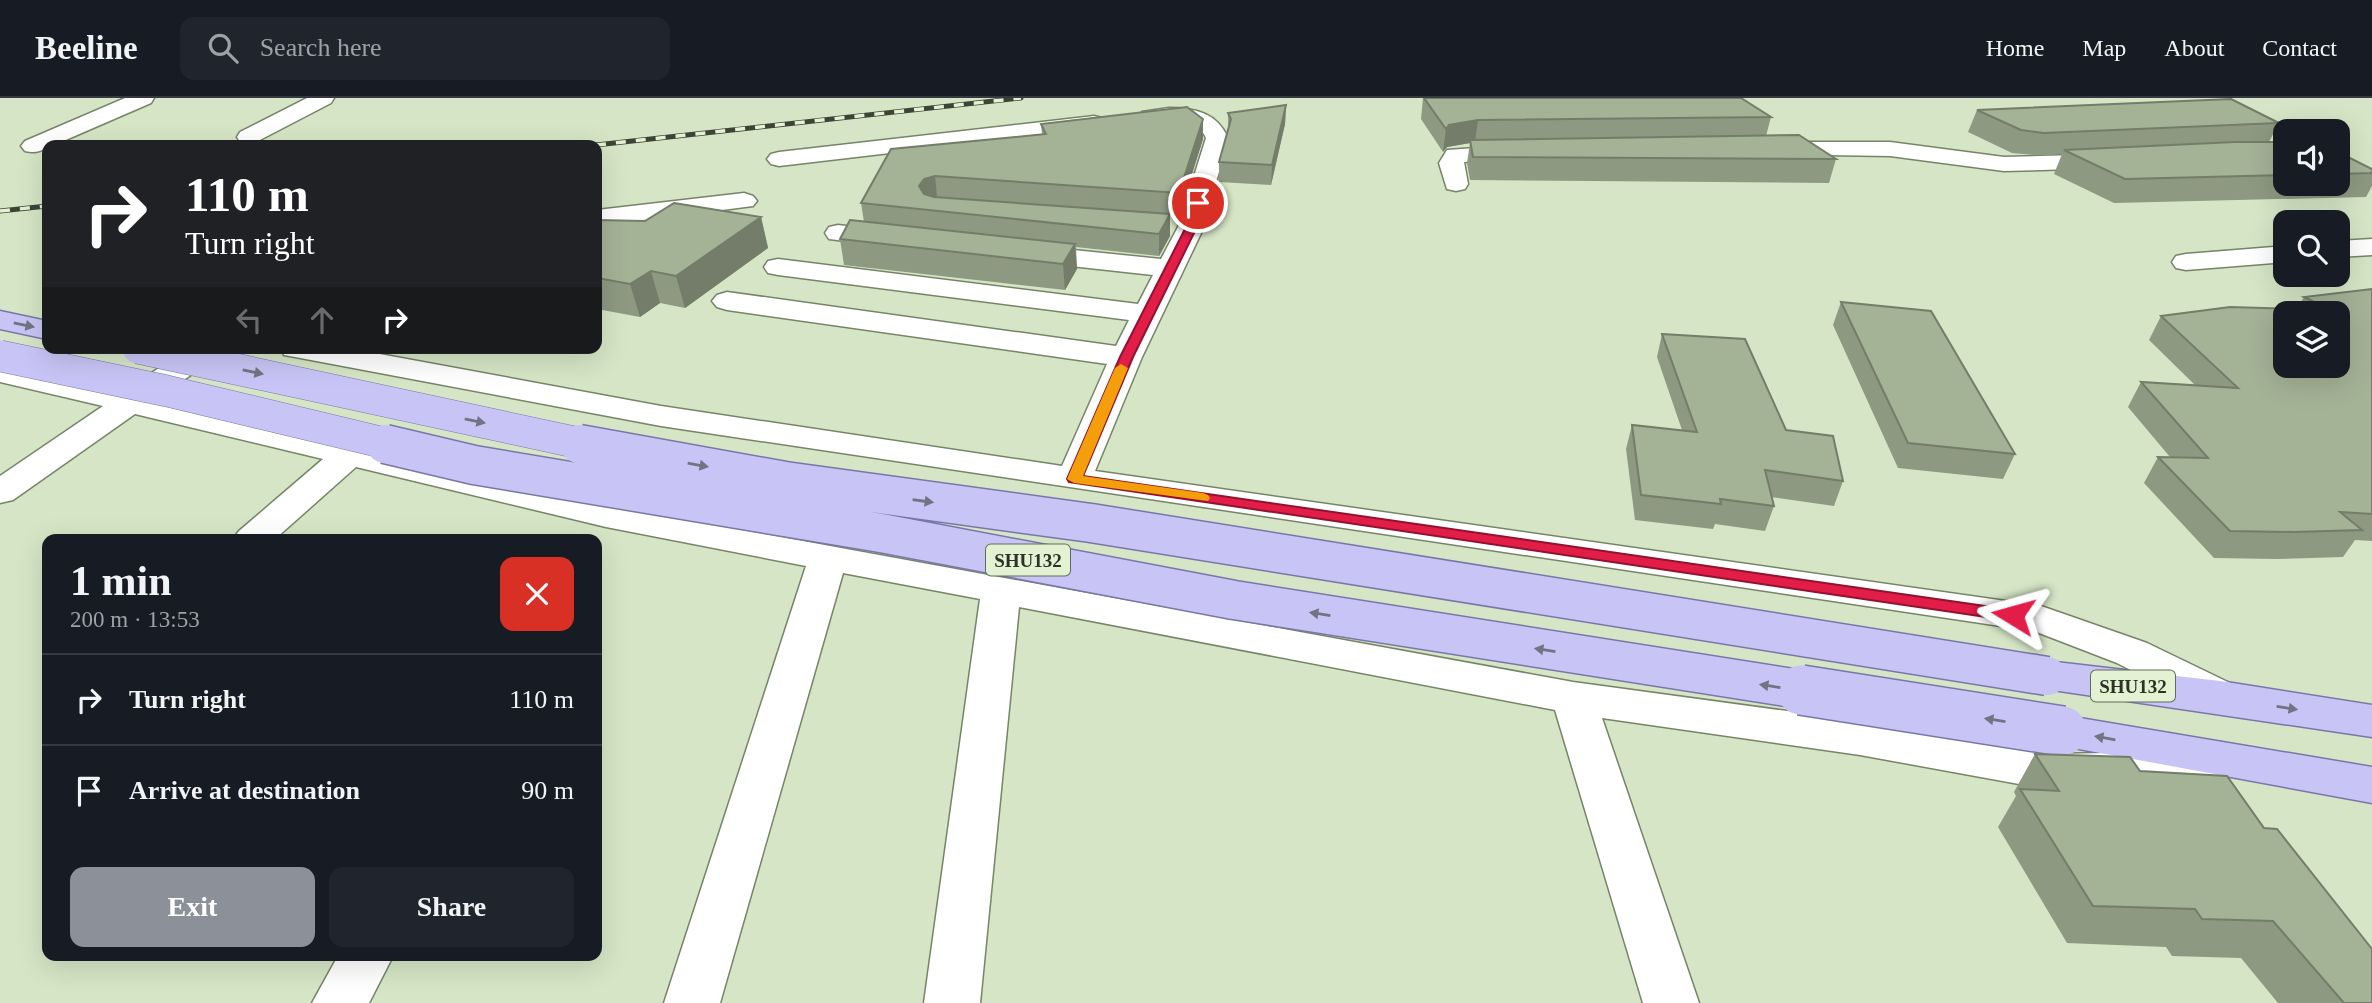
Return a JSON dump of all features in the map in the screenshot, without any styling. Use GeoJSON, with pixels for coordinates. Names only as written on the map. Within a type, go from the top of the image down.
{"type":"FeatureCollection","features":[{"type":"Feature","properties":{"kind":"main road"},"geometry":{"type":"LineString","coordinates":[[0,320],[42,329]]}},
{"type":"Feature","properties":{"kind":"main road","name":"SHU132"},"geometry":{"type":"LineString","coordinates":[[166,354],[575,443],[785,481],[1104,525],[2047,676],[2220,697],[2372,721]]}},
{"type":"Feature","properties":{"kind":"main road","name":"SHU132"},"geometry":{"type":"LineString","coordinates":[[0,356],[167,391],[474,465],[881,533],[1234,600],[2062,731],[2372,785]]}},
{"type":"Feature","properties":{"kind":"street"},"geometry":{"type":"LineString","coordinates":[[47,140],[143,98]]}},
{"type":"Feature","properties":{"kind":"street"},"geometry":{"type":"LineString","coordinates":[[248,137],[323,98]]}},
{"type":"Feature","properties":{"kind":"street"},"geometry":{"type":"LineString","coordinates":[[779,159],[1166,115],[1187,115],[1205,119],[1217,138],[1178,226],[1169,268],[1126,357],[1074,479]]}},
{"type":"Feature","properties":{"kind":"street"},"geometry":{"type":"LineString","coordinates":[[33,146],[42,142]]}},
{"type":"Feature","properties":{"kind":"street"},"geometry":{"type":"LineString","coordinates":[[1750,149],[1890,149],[2004,164],[2134,160]]}},
{"type":"Feature","properties":{"kind":"street"},"geometry":{"type":"LineString","coordinates":[[1456,184],[1451,163],[1455,155],[1544,152]]}},
{"type":"Feature","properties":{"kind":"street"},"geometry":{"type":"LineString","coordinates":[[602,217],[744,201]]}},
{"type":"Feature","properties":{"kind":"street"},"geometry":{"type":"LineString","coordinates":[[838,233],[921,242]]}},
{"type":"Feature","properties":{"kind":"street"},"geometry":{"type":"LineString","coordinates":[[2350,249],[2372,247]]}},
{"type":"Feature","properties":{"kind":"street"},"geometry":{"type":"LineString","coordinates":[[1003,251],[1169,268]]}},
{"type":"Feature","properties":{"kind":"street"},"geometry":{"type":"LineString","coordinates":[[2186,261],[2273,255]]}},
{"type":"Feature","properties":{"kind":"street"},"geometry":{"type":"LineString","coordinates":[[778,267],[1148,314]]}},
{"type":"Feature","properties":{"kind":"street"},"geometry":{"type":"LineString","coordinates":[[727,301],[1126,357]]}},
{"type":"Feature","properties":{"kind":"street"},"geometry":{"type":"LineString","coordinates":[[0,492],[200,354]]}},
{"type":"Feature","properties":{"kind":"street"},"geometry":{"type":"LineString","coordinates":[[327,354],[661,416],[1074,479],[2041,619],[2132,653],[2220,697]]}},
{"type":"Feature","properties":{"kind":"street"},"geometry":{"type":"LineString","coordinates":[[0,372],[350,454],[599,527],[828,557],[1573,698],[1860,738],[2052,772],[2164,770],[2221,759]]}},
{"type":"Feature","properties":{"kind":"street"},"geometry":{"type":"LineString","coordinates":[[258,534],[350,454]]}},
{"type":"Feature","properties":{"kind":"street"},"geometry":{"type":"LineString","coordinates":[[692,1003],[828,557]]}},
{"type":"Feature","properties":{"kind":"street"},"geometry":{"type":"LineString","coordinates":[[952,1003],[1001,590]]}},
{"type":"Feature","properties":{"kind":"street"},"geometry":{"type":"LineString","coordinates":[[1573,698],[1671,1003]]}},
{"type":"Feature","properties":{"kind":"street"},"geometry":{"type":"LineString","coordinates":[[340,1003],[363,961]]}},
{"type":"Feature","properties":{"kind":"building"},"geometry":{"type":"Polygon","coordinates":[[[1424,98],[1741,98],[1771,117],[1478,120],[1449,125],[1446,129],[1424,98]]]}},
{"type":"Feature","properties":{"kind":"building"},"geometry":{"type":"Polygon","coordinates":[[[2231,99],[2273,120],[2273,123],[2044,133],[2021,130],[1977,110],[2231,99]]]}},
{"type":"Feature","properties":{"kind":"building"},"geometry":{"type":"Polygon","coordinates":[[[1286,105],[1272,165],[1219,162],[1231,119],[1228,113],[1286,105]]]}},
{"type":"Feature","properties":{"kind":"building"},"geometry":{"type":"Polygon","coordinates":[[[1187,107],[1203,119],[1179,193],[935,176],[924,179],[919,186],[924,194],[934,197],[1170,214],[1159,234],[861,203],[891,149],[1046,134],[1041,124],[1187,107]]]}},
{"type":"Feature","properties":{"kind":"building"},"geometry":{"type":"Polygon","coordinates":[[[1799,135],[1836,159],[1473,157],[1470,140],[1799,135]]]}},
{"type":"Feature","properties":{"kind":"building"},"geometry":{"type":"Polygon","coordinates":[[[2273,142],[2273,175],[2125,179],[2064,150],[2273,142]]]}},
{"type":"Feature","properties":{"kind":"building"},"geometry":{"type":"Polygon","coordinates":[[[2350,158],[2372,169],[2372,173],[2350,174],[2350,158]]]}},
{"type":"Feature","properties":{"kind":"building"},"geometry":{"type":"Polygon","coordinates":[[[674,203],[761,217],[676,276],[651,271],[630,284],[602,279],[602,220],[645,221],[674,203]]]}},
{"type":"Feature","properties":{"kind":"building"},"geometry":{"type":"Polygon","coordinates":[[[850,220],[1075,244],[1063,264],[840,239],[850,220]]]}},
{"type":"Feature","properties":{"kind":"building"},"geometry":{"type":"Polygon","coordinates":[[[2372,289],[2372,514],[2340,512],[2362,530],[2230,531],[2158,457],[2208,458],[2141,382],[2238,388],[2161,316],[2230,307],[2273,308],[2273,378],[2350,378],[2350,301],[2312,301],[2304,297],[2372,289]]]}},
{"type":"Feature","properties":{"kind":"building"},"geometry":{"type":"Polygon","coordinates":[[[1841,302],[1931,311],[2015,454],[1908,443],[1841,302]]]}},
{"type":"Feature","properties":{"kind":"building"},"geometry":{"type":"Polygon","coordinates":[[[1662,334],[1745,339],[1786,430],[1833,436],[1843,481],[1765,470],[1774,506],[1720,499],[1721,504],[1641,495],[1632,425],[1697,432],[1662,334]]]}},
{"type":"Feature","properties":{"kind":"building"},"geometry":{"type":"Polygon","coordinates":[[[2035,754],[2130,757],[2140,771],[2227,776],[2264,828],[2277,829],[2372,949],[2372,1003],[2344,1003],[2273,921],[2202,919],[2195,909],[2093,906],[2020,789],[2059,791],[2035,754]]]}},
{"type":"Feature","properties":{"kind":"railway"},"geometry":{"type":"LineString","coordinates":[[602,144],[1021,98]]}},
{"type":"Feature","properties":{"kind":"railway"},"geometry":{"type":"LineString","coordinates":[[0,211],[42,207]]}},
{"type":"Feature","properties":{"kind":"slow traffic"},"geometry":{"type":"LineString","coordinates":[[1121,368],[1074,479],[1203,498]]}},
{"type":"Feature","properties":{"kind":"route"},"geometry":{"type":"LineString","coordinates":[[1198,203],[1191,227],[1126,357],[1074,479],[2013,615]]}}]}
